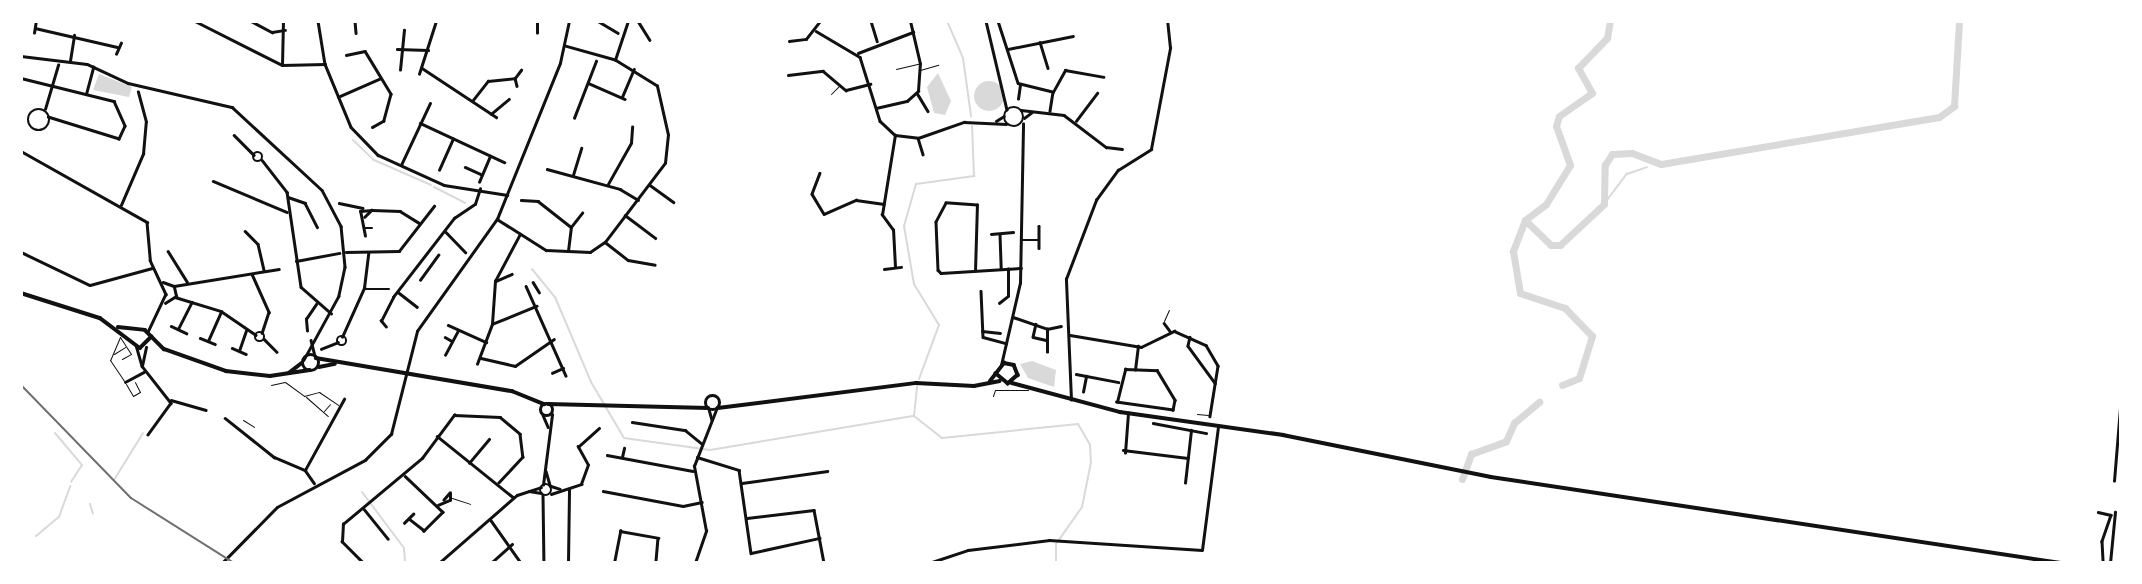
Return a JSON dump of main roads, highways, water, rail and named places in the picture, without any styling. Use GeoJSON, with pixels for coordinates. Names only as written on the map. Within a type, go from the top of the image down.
{"type":"FeatureCollection","features":[{"type":"Feature","properties":{"kind":"main road"},"geometry":{"type":"LineString","coordinates":[[21,293],[118,327],[148,332],[164,349]]}},
{"type":"Feature","properties":{"kind":"main road"},"geometry":{"type":"LineString","coordinates":[[118,327],[135,343],[164,349],[239,374],[287,374],[337,364]]}},
{"type":"Feature","properties":{"kind":"main road"},"geometry":{"type":"LineString","coordinates":[[135,343],[140,330]]}},
{"type":"Feature","properties":{"kind":"main road"},"geometry":{"type":"LineString","coordinates":[[147,346],[151,337]]}},
{"type":"Feature","properties":{"kind":"main road"},"geometry":{"type":"LineString","coordinates":[[287,374],[304,361],[316,357],[337,364],[529,398],[547,404],[693,410],[916,383],[1000,381],[1071,401],[1128,413],[1218,426],[1474,472],[2061,563]]}},
{"type":"Feature","properties":{"kind":"main road"},"geometry":{"type":"LineString","coordinates":[[316,357],[316,368]]}},
{"type":"Feature","properties":{"kind":"main road"},"geometry":{"type":"LineString","coordinates":[[304,361],[310,370]]}},
{"type":"Feature","properties":{"kind":"main road"},"geometry":{"type":"LineString","coordinates":[[988,383],[1000,365],[1011,363],[1027,389]]}},
{"type":"Feature","properties":{"kind":"main road"},"geometry":{"type":"LineString","coordinates":[[996,374],[1000,381]]}},
{"type":"Feature","properties":{"kind":"main road"},"geometry":{"type":"LineString","coordinates":[[1012,383],[1018,374]]}},
{"type":"Feature","properties":{"kind":"main road"},"geometry":{"type":"LineString","coordinates":[[529,398],[542,413],[553,414],[564,404]]}},
{"type":"Feature","properties":{"kind":"main road"},"geometry":{"type":"LineString","coordinates":[[693,410],[706,401],[717,398],[730,406]]}},
{"type":"Feature","properties":{"kind":"main road"},"geometry":{"type":"LineString","coordinates":[[717,398],[717,409]]}},
{"type":"Feature","properties":{"kind":"main road"},"geometry":{"type":"LineString","coordinates":[[706,401],[708,409]]}},
{"type":"Feature","properties":{"kind":"main road"},"geometry":{"type":"LineString","coordinates":[[542,413],[547,404]]}},
{"type":"Feature","properties":{"kind":"main road"},"geometry":{"type":"LineString","coordinates":[[547,404],[553,414]]}},
{"type":"Feature","properties":{"kind":"waterway"},"geometry":{"type":"LineString","coordinates":[[947,21],[963,58],[971,116]]}},
{"type":"Feature","properties":{"kind":"waterway"},"geometry":{"type":"LineString","coordinates":[[1562,385],[1579,378],[1592,336],[1565,308],[1520,293],[1513,251],[1525,220],[1546,204],[1570,165],[1556,126],[1559,116],[1592,93],[1578,68],[1607,38],[1610,21]]}},
{"type":"Feature","properties":{"kind":"waterway"},"geometry":{"type":"LineString","coordinates":[[1525,220],[1551,245],[1560,245],[1604,204],[1605,165],[1612,154],[1632,153],[1661,164],[1939,117],[1954,106],[1959,21]]}},
{"type":"Feature","properties":{"kind":"waterway"},"geometry":{"type":"LineString","coordinates":[[919,379],[939,325],[914,284],[904,226],[916,184],[974,176],[972,126]]}},
{"type":"Feature","properties":{"kind":"waterway"},"geometry":{"type":"LineString","coordinates":[[353,140],[374,160],[431,185]]}},
{"type":"Feature","properties":{"kind":"waterway"},"geometry":{"type":"LineString","coordinates":[[1604,204],[1627,174],[1647,167]]}},
{"type":"Feature","properties":{"kind":"waterway"},"geometry":{"type":"LineString","coordinates":[[434,187],[465,203]]}},
{"type":"Feature","properties":{"kind":"waterway"},"geometry":{"type":"LineString","coordinates":[[532,269],[555,297],[591,382],[624,438],[710,450],[914,416]]}},
{"type":"Feature","properties":{"kind":"waterway"},"geometry":{"type":"LineString","coordinates":[[21,377],[22,382]]}},
{"type":"Feature","properties":{"kind":"waterway"},"geometry":{"type":"LineString","coordinates":[[914,416],[917,386]]}},
{"type":"Feature","properties":{"kind":"waterway"},"geometry":{"type":"LineString","coordinates":[[1462,479],[1471,454],[1506,441],[1514,423],[1539,402]]}},
{"type":"Feature","properties":{"kind":"waterway"},"geometry":{"type":"LineString","coordinates":[[914,416],[942,438],[1078,424],[1090,445],[1091,462],[1082,507],[1056,544],[1056,563]]}},
{"type":"Feature","properties":{"kind":"waterway"},"geometry":{"type":"LineString","coordinates":[[55,433],[82,465],[71,482]]}},
{"type":"Feature","properties":{"kind":"waterway"},"geometry":{"type":"LineString","coordinates":[[114,480],[143,433]]}},
{"type":"Feature","properties":{"kind":"waterway"},"geometry":{"type":"LineString","coordinates":[[36,536],[59,517],[70,486]]}},
{"type":"Feature","properties":{"kind":"waterway"},"geometry":{"type":"LineString","coordinates":[[362,492],[404,548],[405,563]]}},
{"type":"Feature","properties":{"kind":"waterway"},"geometry":{"type":"LineString","coordinates":[[90,504],[93,514]]}},
{"type":"Feature","properties":{"kind":"railway"},"geometry":{"type":"LineString","coordinates":[[21,385],[131,498],[234,563]]}}]}
